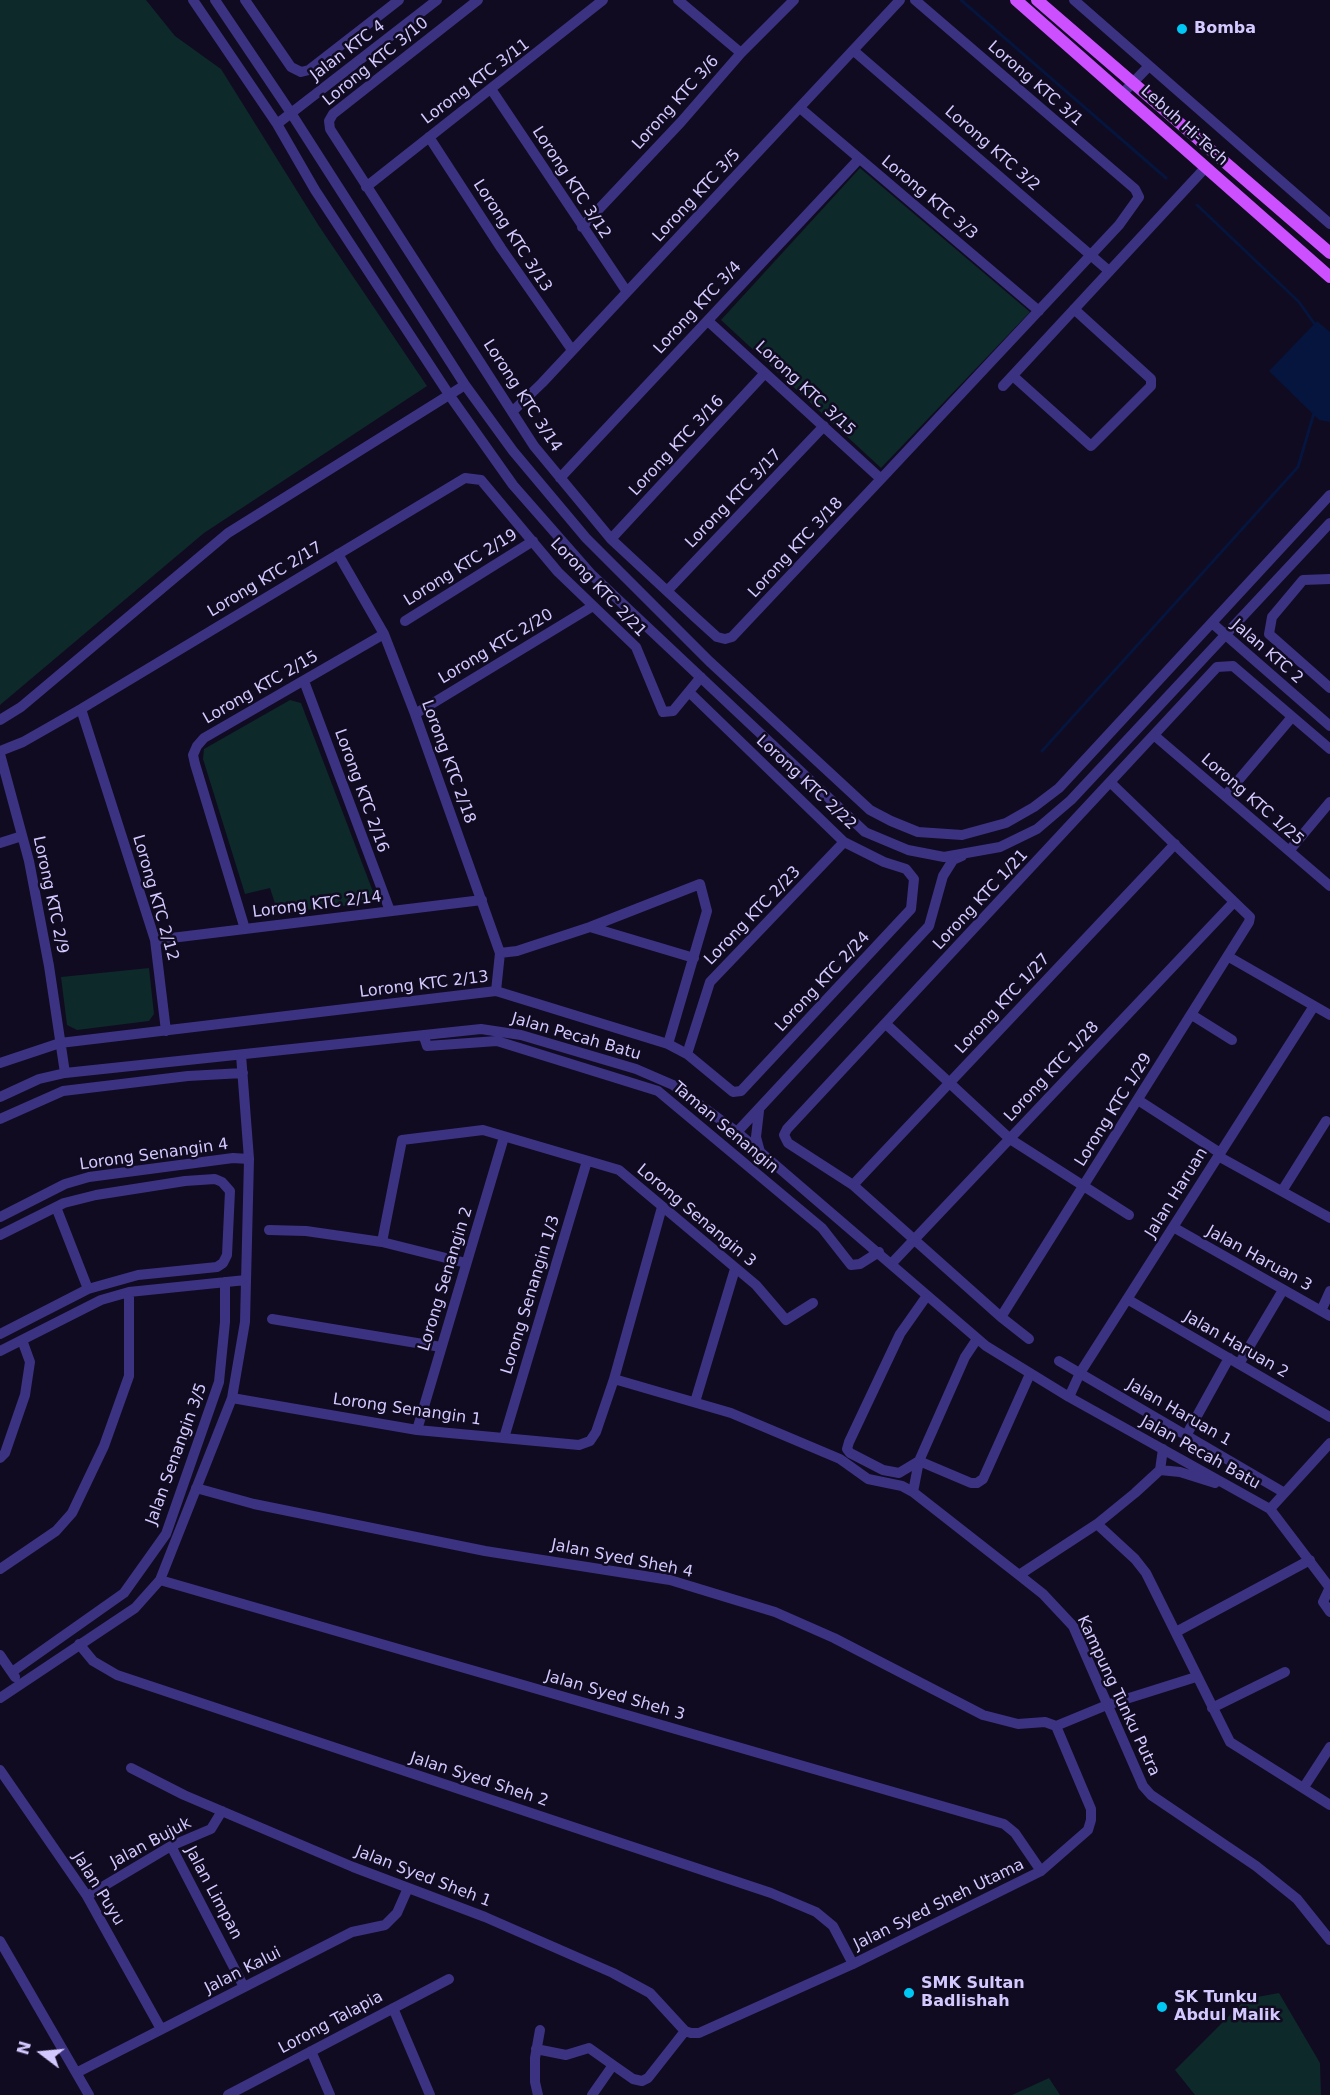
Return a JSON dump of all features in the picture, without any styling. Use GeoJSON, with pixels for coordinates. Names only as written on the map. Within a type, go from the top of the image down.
{"type":"FeatureCollection","features":[{"type":"Feature","properties":{"kind":"main road","name":"Lebuh Hi-Tech"},"geometry":{"type":"LineString","coordinates":[[1016,0],[1330,277]]}},
{"type":"Feature","properties":{"kind":"main road","name":"Lebuh Hi-Tech"},"geometry":{"type":"LineString","coordinates":[[1037,0],[1330,253]]}},
{"type":"Feature","properties":{"kind":"street"},"geometry":{"type":"LineString","coordinates":[[193,0],[277,124],[321,200],[450,396],[513,485],[568,551],[865,832],[908,850],[944,857],[1000,847],[1037,829],[1071,800],[1330,523]]}},
{"type":"Feature","properties":{"kind":"street"},"geometry":{"type":"LineString","coordinates":[[215,0],[291,113],[465,385],[513,451],[586,538],[701,653],[870,810],[918,832],[942,835],[985,830],[1006,823],[1034,807],[1059,788],[1330,495]]}},
{"type":"Feature","properties":{"kind":"street"},"geometry":{"type":"LineString","coordinates":[[244,0],[295,71],[309,70],[399,0]]}},
{"type":"Feature","properties":{"kind":"street","name":"Jalan KTC 4"},"geometry":{"type":"LineString","coordinates":[[277,124],[436,0]]}},
{"type":"Feature","properties":{"kind":"street","name":"Lorong KTC 3/10"},"geometry":{"type":"LineString","coordinates":[[330,129],[328,121],[333,114],[478,0]]}},
{"type":"Feature","properties":{"kind":"street","name":"Lorong KTC 3/11"},"geometry":{"type":"LineString","coordinates":[[366,187],[603,0]]}},
{"type":"Feature","properties":{"kind":"street"},"geometry":{"type":"LineString","coordinates":[[678,0],[741,53]]}},
{"type":"Feature","properties":{"kind":"street","name":"Lorong KTC 3/6"},"geometry":{"type":"LineString","coordinates":[[582,227],[681,122],[741,53],[794,0]]}},
{"type":"Feature","properties":{"kind":"street","name":"Lorong KTC 3/5"},"geometry":{"type":"LineString","coordinates":[[513,411],[900,0]]}},
{"type":"Feature","properties":{"kind":"street","name":"Lorong KTC 3/1"},"geometry":{"type":"LineString","coordinates":[[915,0],[1135,189],[1139,197],[1137,203],[1090,255]]}},
{"type":"Feature","properties":{"kind":"street"},"geometry":{"type":"LineString","coordinates":[[1074,0],[1330,224]]}},
{"type":"Feature","properties":{"kind":"street","name":"Lorong KTC 3/2"},"geometry":{"type":"LineString","coordinates":[[854,51],[1109,271]]}},
{"type":"Feature","properties":{"kind":"street"},"geometry":{"type":"LineString","coordinates":[[1123,93],[1148,67]]}},
{"type":"Feature","properties":{"kind":"street","name":"Lorong KTC 3/12"},"geometry":{"type":"LineString","coordinates":[[491,89],[627,292]]}},
{"type":"Feature","properties":{"kind":"street","name":"Lorong KTC 3/3"},"geometry":{"type":"LineString","coordinates":[[800,108],[1039,311]]}},
{"type":"Feature","properties":{"kind":"street","name":"Lorong KTC 3/14"},"geometry":{"type":"LineString","coordinates":[[330,129],[366,187],[436,290],[534,446],[611,539],[717,637],[725,639],[732,637]]}},
{"type":"Feature","properties":{"kind":"street","name":"Lorong KTC 3/13"},"geometry":{"type":"LineString","coordinates":[[429,137],[501,248],[572,350]]}},
{"type":"Feature","properties":{"kind":"street","name":"Lorong KTC 3/4"},"geometry":{"type":"LineString","coordinates":[[560,478],[859,159]]}},
{"type":"Feature","properties":{"kind":"street"},"geometry":{"type":"LineString","coordinates":[[1003,386],[1206,167]]}},
{"type":"Feature","properties":{"kind":"street"},"geometry":{"type":"LineString","coordinates":[[881,479],[1090,255]]}},
{"type":"Feature","properties":{"kind":"street"},"geometry":{"type":"LineString","coordinates":[[1013,376],[1087,445],[1094,445],[1122,416],[1152,382],[1074,309]]}},
{"type":"Feature","properties":{"kind":"street","name":"Lorong KTC 3/15"},"geometry":{"type":"LineString","coordinates":[[708,321],[881,479]]}},
{"type":"Feature","properties":{"kind":"street","name":"Lorong KTC 3/16"},"geometry":{"type":"LineString","coordinates":[[611,539],[765,374]]}},
{"type":"Feature","properties":{"kind":"street"},"geometry":{"type":"LineString","coordinates":[[0,720],[15,712],[228,533],[465,385]]}},
{"type":"Feature","properties":{"kind":"street","name":"Lorong KTC 3/17"},"geometry":{"type":"LineString","coordinates":[[667,591],[824,426]]}},
{"type":"Feature","properties":{"kind":"street","name":"Lorong KTC 2/21"},"geometry":{"type":"LineString","coordinates":[[465,478],[481,480],[558,572],[636,647],[663,712],[673,711],[689,693]]}},
{"type":"Feature","properties":{"kind":"street","name":"Lorong KTC 2/17"},"geometry":{"type":"LineString","coordinates":[[0,753],[81,709],[465,478]]}},
{"type":"Feature","properties":{"kind":"street","name":"Lorong KTC 3/18"},"geometry":{"type":"LineString","coordinates":[[732,637],[881,479]]}},
{"type":"Feature","properties":{"kind":"street","name":"Lorong KTC 2/19"},"geometry":{"type":"LineString","coordinates":[[405,621],[533,541]]}},
{"type":"Feature","properties":{"kind":"street","name":"Lorong KTC 2/18"},"geometry":{"type":"LineString","coordinates":[[338,554],[384,634],[415,714],[500,953],[496,991]]}},
{"type":"Feature","properties":{"kind":"street"},"geometry":{"type":"LineString","coordinates":[[1330,579],[1303,580],[1272,617],[1269,634],[1330,688]]}},
{"type":"Feature","properties":{"kind":"street","name":"Lorong KTC 2/20"},"geometry":{"type":"LineString","coordinates":[[415,714],[593,606]]}},
{"type":"Feature","properties":{"kind":"street","name":"Jalan KTC 2"},"geometry":{"type":"LineString","coordinates":[[1212,623],[1330,726]]}},
{"type":"Feature","properties":{"kind":"street","name":"Lorong KTC 2/15"},"geometry":{"type":"LineString","coordinates":[[245,929],[193,755],[204,738],[384,634]]}},
{"type":"Feature","properties":{"kind":"street","name":"Lorong KTC 1/21"},"geometry":{"type":"LineString","coordinates":[[1029,1339],[1001,1317],[853,1185],[788,1143],[784,1135],[787,1129],[1217,667],[1233,666],[1330,749]]}},
{"type":"Feature","properties":{"kind":"street"},"geometry":{"type":"LineString","coordinates":[[689,693],[701,677]]}},
{"type":"Feature","properties":{"kind":"street","name":"Lorong KTC 2/16"},"geometry":{"type":"LineString","coordinates":[[304,681],[390,911]]}},
{"type":"Feature","properties":{"kind":"street","name":"Lorong KTC 2/22"},"geometry":{"type":"LineString","coordinates":[[689,693],[844,842],[884,862],[906,869],[914,879]]}},
{"type":"Feature","properties":{"kind":"street","name":"Lorong KTC 2/12"},"geometry":{"type":"LineString","coordinates":[[81,709],[155,940],[166,1031]]}},
{"type":"Feature","properties":{"kind":"street"},"geometry":{"type":"LineString","coordinates":[[1225,796],[1292,717]]}},
{"type":"Feature","properties":{"kind":"street","name":"Lorong KTC 1/25"},"geometry":{"type":"LineString","coordinates":[[1155,736],[1330,886]]}},
{"type":"Feature","properties":{"kind":"street","name":"Lorong KTC 2/9"},"geometry":{"type":"LineString","coordinates":[[0,753],[22,836],[49,966],[64,1073]]}},
{"type":"Feature","properties":{"kind":"street"},"geometry":{"type":"LineString","coordinates":[[1111,783],[1234,902]]}},
{"type":"Feature","properties":{"kind":"street"},"geometry":{"type":"LineString","coordinates":[[1289,851],[1330,802]]}},
{"type":"Feature","properties":{"kind":"street"},"geometry":{"type":"LineString","coordinates":[[0,843],[22,836]]}},
{"type":"Feature","properties":{"kind":"street","name":"Lorong KTC 2/23"},"geometry":{"type":"LineString","coordinates":[[687,1054],[710,982],[844,842]]}},
{"type":"Feature","properties":{"kind":"street","name":"Lorong KTC 1/27"},"geometry":{"type":"LineString","coordinates":[[853,1185],[1175,844]]}},
{"type":"Feature","properties":{"kind":"street"},"geometry":{"type":"LineString","coordinates":[[930,854],[941,866],[943,876]]}},
{"type":"Feature","properties":{"kind":"street"},"geometry":{"type":"LineString","coordinates":[[737,1132],[929,926],[943,876],[953,860],[967,854]]}},
{"type":"Feature","properties":{"kind":"street","name":"Lorong KTC 2/24"},"geometry":{"type":"LineString","coordinates":[[733,1092],[741,1091],[911,909],[914,879]]}},
{"type":"Feature","properties":{"kind":"street"},"geometry":{"type":"LineString","coordinates":[[500,953],[517,951],[590,927],[700,884],[707,911],[668,1044]]}},
{"type":"Feature","properties":{"kind":"street","name":"Lorong KTC 2/14"},"geometry":{"type":"LineString","coordinates":[[155,940],[482,900]]}},
{"type":"Feature","properties":{"kind":"street","name":"Lorong KTC 1/29"},"geometry":{"type":"LineString","coordinates":[[1001,1317],[1248,926],[1250,917],[1234,902]]}},
{"type":"Feature","properties":{"kind":"street","name":"Lorong KTC 1/28"},"geometry":{"type":"LineString","coordinates":[[892,1263],[1234,902]]}},
{"type":"Feature","properties":{"kind":"street"},"geometry":{"type":"LineString","coordinates":[[590,927],[694,958]]}},
{"type":"Feature","properties":{"kind":"street"},"geometry":{"type":"LineString","coordinates":[[1229,957],[1330,1015]]}},
{"type":"Feature","properties":{"kind":"street","name":"Lorong KTC 2/13"},"geometry":{"type":"LineString","coordinates":[[166,1031],[496,991],[668,1044],[687,1054],[733,1092]]}},
{"type":"Feature","properties":{"kind":"street","name":"Jalan Haruan"},"geometry":{"type":"LineString","coordinates":[[1069,1397],[1080,1373],[1314,1006]]}},
{"type":"Feature","properties":{"kind":"street"},"geometry":{"type":"LineString","coordinates":[[1192,1015],[1232,1040]]}},
{"type":"Feature","properties":{"kind":"street"},"geometry":{"type":"LineString","coordinates":[[886,1024],[1010,1139],[1129,1215]]}},
{"type":"Feature","properties":{"kind":"street","name":"Jalan Pecah Batu"},"geometry":{"type":"LineString","coordinates":[[0,1097],[39,1079],[64,1073],[481,1029],[497,1030],[636,1069],[673,1085],[737,1132],[892,1263],[926,1297],[977,1339],[1069,1397],[1244,1492],[1270,1509],[1330,1587]]}},
{"type":"Feature","properties":{"kind":"street"},"geometry":{"type":"LineString","coordinates":[[0,1063],[60,1044],[166,1031]]}},
{"type":"Feature","properties":{"kind":"street","name":"Taman Senangin"},"geometry":{"type":"LineString","coordinates":[[424,1036],[427,1047],[485,1040],[497,1041],[658,1091],[822,1228],[851,1265],[861,1264],[879,1252]]}},
{"type":"Feature","properties":{"kind":"street"},"geometry":{"type":"LineString","coordinates":[[0,1698],[135,1608],[160,1580],[232,1398],[245,1322],[249,1159],[241,1055]]}},
{"type":"Feature","properties":{"kind":"street"},"geometry":{"type":"LineString","coordinates":[[0,1119],[63,1091],[188,1076],[243,1074]]}},
{"type":"Feature","properties":{"kind":"street"},"geometry":{"type":"LineString","coordinates":[[1138,1101],[1219,1155],[1330,1218]]}},
{"type":"Feature","properties":{"kind":"street"},"geometry":{"type":"LineString","coordinates":[[759,1108],[756,1130],[760,1152]]}},
{"type":"Feature","properties":{"kind":"street"},"geometry":{"type":"LineString","coordinates":[[1282,1191],[1326,1121]]}},
{"type":"Feature","properties":{"kind":"street","name":"Lorong Senangin 3"},"geometry":{"type":"LineString","coordinates":[[382,1242],[402,1140],[483,1130],[619,1170],[756,1285],[786,1320],[813,1303]]}},
{"type":"Feature","properties":{"kind":"street","name":"Lorong Senangin 2"},"geometry":{"type":"LineString","coordinates":[[417,1430],[504,1137]]}},
{"type":"Feature","properties":{"kind":"street","name":"Lorong Senangin 4"},"geometry":{"type":"LineString","coordinates":[[0,1217],[65,1184],[89,1177],[232,1158],[249,1159]]}},
{"type":"Feature","properties":{"kind":"street","name":"Lorong Senangin 1/3"},"geometry":{"type":"LineString","coordinates":[[504,1437],[587,1161]]}},
{"type":"Feature","properties":{"kind":"street"},"geometry":{"type":"LineString","coordinates":[[183,1166],[185,1181]]}},
{"type":"Feature","properties":{"kind":"street"},"geometry":{"type":"LineString","coordinates":[[0,1235],[56,1207],[96,1195],[185,1181],[215,1179],[227,1185],[230,1191],[227,1255],[223,1263],[217,1267],[138,1275],[88,1289],[0,1335]]}},
{"type":"Feature","properties":{"kind":"street"},"geometry":{"type":"LineString","coordinates":[[56,1207],[88,1289]]}},
{"type":"Feature","properties":{"kind":"street"},"geometry":{"type":"LineString","coordinates":[[662,1207],[614,1379],[731,1413],[840,1459],[868,1479],[902,1486],[914,1492],[918,1461],[965,1357],[977,1339]]}},
{"type":"Feature","properties":{"kind":"street","name":"Jalan Haruan 3"},"geometry":{"type":"LineString","coordinates":[[1173,1227],[1325,1313]]}},
{"type":"Feature","properties":{"kind":"street"},"geometry":{"type":"LineString","coordinates":[[269,1230],[306,1231],[382,1242],[466,1263]]}},
{"type":"Feature","properties":{"kind":"street"},"geometry":{"type":"LineString","coordinates":[[695,1402],[735,1269]]}},
{"type":"Feature","properties":{"kind":"street"},"geometry":{"type":"LineString","coordinates":[[185,1270],[188,1286]]}},
{"type":"Feature","properties":{"kind":"street"},"geometry":{"type":"LineString","coordinates":[[0,1351],[100,1300],[129,1292],[246,1280]]}},
{"type":"Feature","properties":{"kind":"street","name":"Jalan Senangin 3/5"},"geometry":{"type":"LineString","coordinates":[[12,1672],[124,1593],[166,1534],[219,1383],[225,1322],[225,1282]]}},
{"type":"Feature","properties":{"kind":"street"},"geometry":{"type":"LineString","coordinates":[[1239,1364],[1283,1290]]}},
{"type":"Feature","properties":{"kind":"street"},"geometry":{"type":"LineString","coordinates":[[1325,1313],[1330,1291]]}},
{"type":"Feature","properties":{"kind":"street"},"geometry":{"type":"LineString","coordinates":[[0,1569],[56,1531],[72,1513],[90,1475],[129,1376],[129,1292]]}},
{"type":"Feature","properties":{"kind":"street"},"geometry":{"type":"LineString","coordinates":[[918,1461],[899,1473],[884,1470],[850,1453],[847,1449],[900,1334],[926,1297]]}},
{"type":"Feature","properties":{"kind":"street","name":"Jalan Haruan 2"},"geometry":{"type":"LineString","coordinates":[[1127,1299],[1330,1417]]}},
{"type":"Feature","properties":{"kind":"street"},"geometry":{"type":"LineString","coordinates":[[272,1319],[441,1347]]}},
{"type":"Feature","properties":{"kind":"street"},"geometry":{"type":"LineString","coordinates":[[0,1458],[4,1453],[25,1395],[30,1362],[22,1340]]}},
{"type":"Feature","properties":{"kind":"street"},"geometry":{"type":"LineString","coordinates":[[1187,1434],[1229,1358]]}},
{"type":"Feature","properties":{"kind":"street","name":"Jalan Haruan 1"},"geometry":{"type":"LineString","coordinates":[[1059,1361],[1283,1492]]}},
{"type":"Feature","properties":{"kind":"street"},"geometry":{"type":"LineString","coordinates":[[918,1461],[971,1483],[983,1479],[1030,1374]]}},
{"type":"Feature","properties":{"kind":"street","name":"Lorong Senangin 1"},"geometry":{"type":"LineString","coordinates":[[232,1398],[417,1430],[579,1444],[590,1441],[596,1432],[614,1379]]}},
{"type":"Feature","properties":{"kind":"street"},"geometry":{"type":"LineString","coordinates":[[1270,1509],[1283,1492],[1330,1443]]}},
{"type":"Feature","properties":{"kind":"street"},"geometry":{"type":"LineString","coordinates":[[1019,1575],[1097,1524],[1160,1470],[1163,1449]]}},
{"type":"Feature","properties":{"kind":"street"},"geometry":{"type":"LineString","coordinates":[[1160,1470],[1180,1472],[1244,1492]]}},
{"type":"Feature","properties":{"kind":"street","name":"Jalan Syed Sheh 4"},"geometry":{"type":"LineString","coordinates":[[196,1488],[254,1504],[485,1551],[670,1580],[775,1612],[834,1638],[982,1715],[1018,1724],[1045,1722],[1056,1726]]}},
{"type":"Feature","properties":{"kind":"street","name":"Kampung Tunku Putra"},"geometry":{"type":"LineString","coordinates":[[914,1492],[1043,1594],[1073,1626],[1143,1786],[1151,1795],[1256,1866],[1297,1899],[1330,1940]]}},
{"type":"Feature","properties":{"kind":"street"},"geometry":{"type":"LineString","coordinates":[[1097,1524],[1142,1567],[1230,1742],[1330,1805]]}},
{"type":"Feature","properties":{"kind":"street"},"geometry":{"type":"LineString","coordinates":[[1176,1632],[1310,1560]]}},
{"type":"Feature","properties":{"kind":"street","name":"Jalan Syed Sheh 3"},"geometry":{"type":"LineString","coordinates":[[160,1580],[1004,1824],[1015,1833],[1041,1871]]}},
{"type":"Feature","properties":{"kind":"street"},"geometry":{"type":"LineString","coordinates":[[1330,1587],[1323,1602],[1330,1612]]}},
{"type":"Feature","properties":{"kind":"street","name":"Jalan Syed Sheh 2"},"geometry":{"type":"LineString","coordinates":[[79,1644],[93,1660],[117,1675],[771,1893],[816,1912],[832,1926],[853,1964]]}},
{"type":"Feature","properties":{"kind":"street"},"geometry":{"type":"LineString","coordinates":[[0,1655],[20,1685]]}},
{"type":"Feature","properties":{"kind":"street"},"geometry":{"type":"LineString","coordinates":[[1212,1708],[1285,1672]]}},
{"type":"Feature","properties":{"kind":"street"},"geometry":{"type":"LineString","coordinates":[[1056,1726],[1107,1706],[1196,1677]]}},
{"type":"Feature","properties":{"kind":"street","name":"Jalan Syed Sheh Utama"},"geometry":{"type":"LineString","coordinates":[[688,2032],[699,2033],[853,1964],[1041,1871],[1088,1830],[1091,1820],[1091,1809],[1056,1726]]}},
{"type":"Feature","properties":{"kind":"street"},"geometry":{"type":"LineString","coordinates":[[1304,1787],[1330,1747]]}},
{"type":"Feature","properties":{"kind":"street","name":"Jalan Syed Sheh 1"},"geometry":{"type":"LineString","coordinates":[[131,1768],[222,1811],[408,1888],[485,1917],[613,1973],[650,1993],[688,2032]]}},
{"type":"Feature","properties":{"kind":"street","name":"Jalan Puyu"},"geometry":{"type":"LineString","coordinates":[[0,1770],[87,1896],[161,2029]]}},
{"type":"Feature","properties":{"kind":"street","name":"Jalan Bujuk"},"geometry":{"type":"LineString","coordinates":[[87,1896],[171,1846],[211,1829],[222,1811]]}},
{"type":"Feature","properties":{"kind":"street","name":"Jalan Limpan"},"geometry":{"type":"LineString","coordinates":[[171,1846],[244,1987]]}},
{"type":"Feature","properties":{"kind":"street","name":"Jalan Kalui"},"geometry":{"type":"LineString","coordinates":[[78,2072],[352,1932],[391,1922],[408,1888]]}},
{"type":"Feature","properties":{"kind":"street"},"geometry":{"type":"LineString","coordinates":[[0,1941],[78,2072],[89,2095]]}},
{"type":"Feature","properties":{"kind":"street","name":"Lorong Talapia"},"geometry":{"type":"LineString","coordinates":[[228,2095],[448,1979]]}},
{"type":"Feature","properties":{"kind":"street"},"geometry":{"type":"LineString","coordinates":[[393,2008],[430,2095]]}},
{"type":"Feature","properties":{"kind":"street"},"geometry":{"type":"LineString","coordinates":[[538,2095],[535,2082],[536,2049],[540,2030]]}},
{"type":"Feature","properties":{"kind":"street"},"geometry":{"type":"LineString","coordinates":[[536,2049],[566,2055],[589,2048],[633,2079],[642,2081],[648,2078],[688,2032]]}},
{"type":"Feature","properties":{"kind":"street"},"geometry":{"type":"LineString","coordinates":[[311,2050],[330,2095]]}},
{"type":"Feature","properties":{"kind":"street"},"geometry":{"type":"LineString","coordinates":[[592,2095],[613,2065]]}},
{"type":"Feature","properties":{"kind":"green space"},"geometry":{"type":"Polygon","coordinates":[[[0,0],[146,0],[175,36],[221,69],[319,226],[427,386],[204,533],[0,705],[0,0]]]}},
{"type":"Feature","properties":{"kind":"green space"},"geometry":{"type":"Polygon","coordinates":[[[860,168],[1030,312],[881,468],[721,320],[860,168]]]}},
{"type":"Feature","properties":{"kind":"green space"},"geometry":{"type":"Polygon","coordinates":[[[290,700],[301,703],[375,897],[368,903],[278,913],[270,888],[245,894],[203,759],[204,749],[290,700]]]}},
{"type":"Feature","properties":{"kind":"green space"},"geometry":{"type":"Polygon","coordinates":[[[149,968],[154,1014],[149,1021],[77,1030],[67,1025],[61,977],[149,968]]]}},
{"type":"Feature","properties":{"kind":"green space"},"geometry":{"type":"Polygon","coordinates":[[[1279,1993],[1320,2063],[1321,2095],[1195,2095],[1175,2070],[1246,1999],[1279,1993]]]}},
{"type":"Feature","properties":{"kind":"green space"},"geometry":{"type":"Polygon","coordinates":[[[1049,2078],[1060,2095],[1012,2095],[1049,2078]]]}},
{"type":"Feature","properties":{"kind":"water"},"geometry":{"type":"Polygon","coordinates":[[[1317,321],[1330,332],[1330,422],[1319,420],[1269,371],[1317,321]]]}},
{"type":"Feature","properties":{"kind":"waterway"},"geometry":{"type":"LineString","coordinates":[[961,0],[1166,178]]}},
{"type":"Feature","properties":{"kind":"waterway"},"geometry":{"type":"LineString","coordinates":[[1197,205],[1299,302],[1316,326]]}},
{"type":"Feature","properties":{"kind":"waterway"},"geometry":{"type":"LineString","coordinates":[[1042,751],[1298,467],[1314,413]]}},
{"type":"Feature","properties":{"kind":"place","name":"Bomba"},"geometry":{"type":"Point","coordinates":[1182,29]}},
{"type":"Feature","properties":{"kind":"place","name":"SMK Sultan Badlishah"},"geometry":{"type":"Point","coordinates":[909,1993]}},
{"type":"Feature","properties":{"kind":"place","name":"SK Tunku Abdul Malik"},"geometry":{"type":"Point","coordinates":[1162,2007]}}]}
